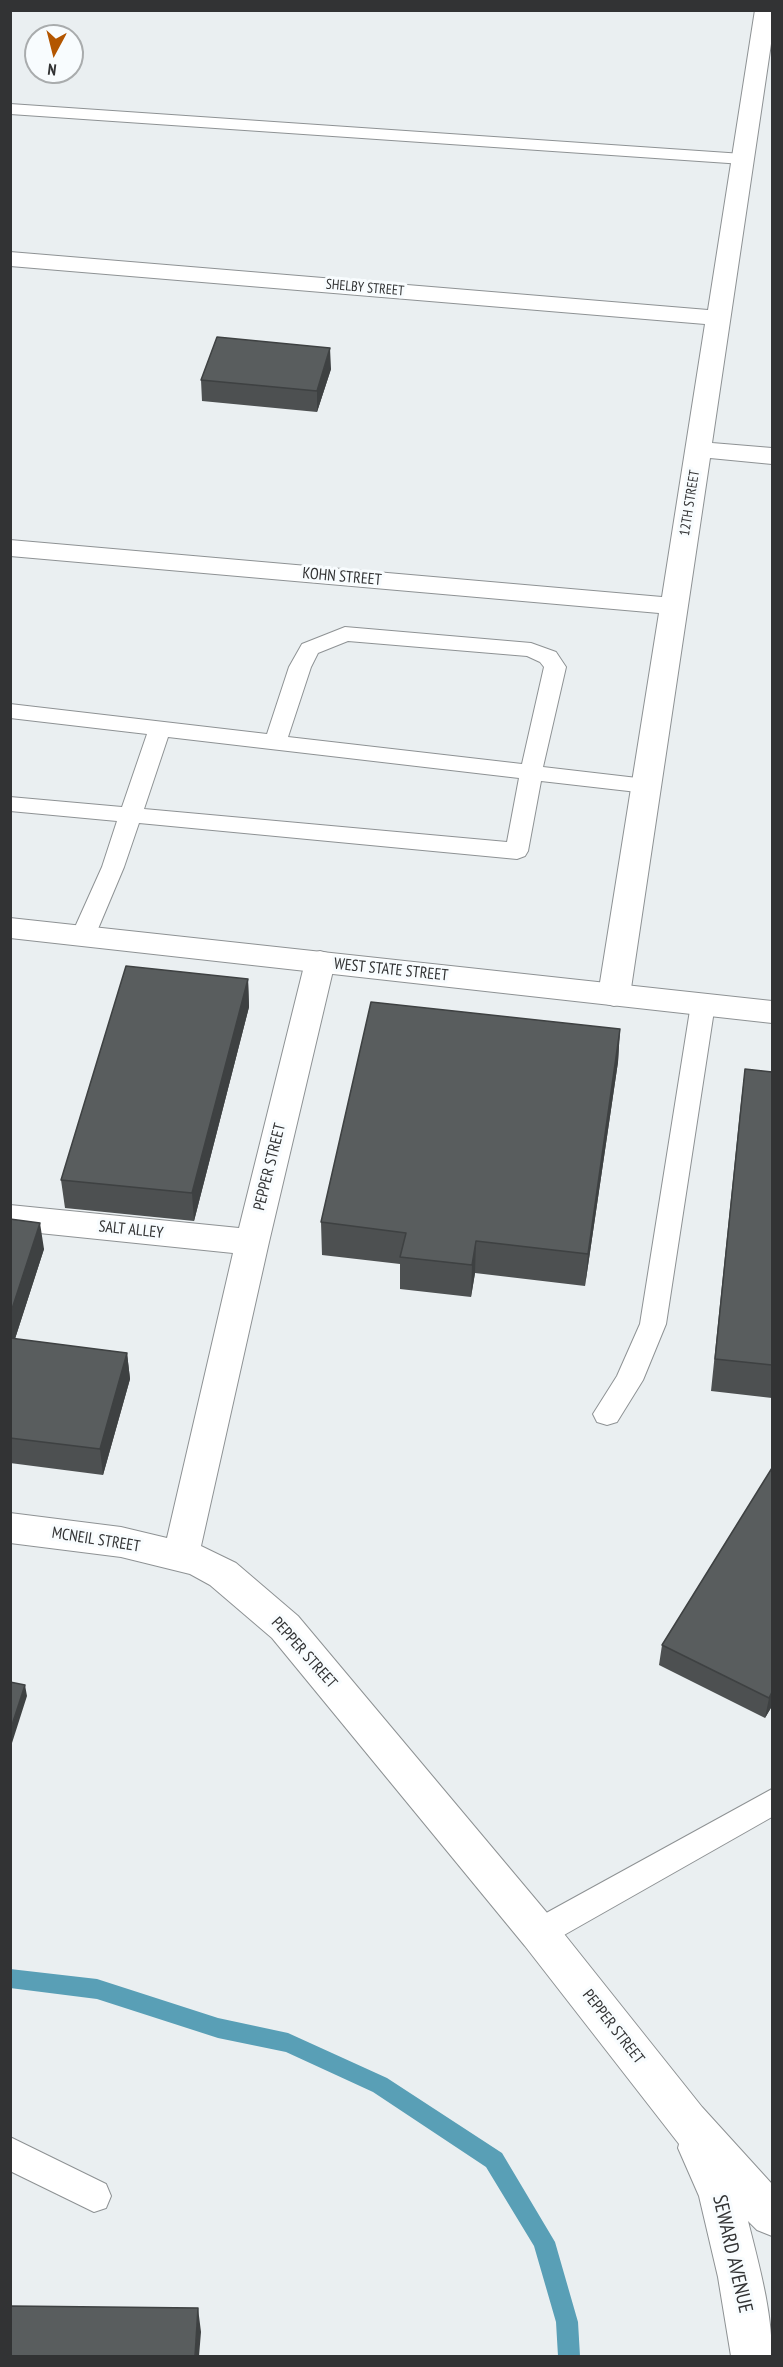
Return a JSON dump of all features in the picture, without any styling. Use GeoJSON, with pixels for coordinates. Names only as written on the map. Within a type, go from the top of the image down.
{"type":"FeatureCollection","features":[{"type":"Feature","properties":{"kind":"street","name":"12TH STREET"},"geometry":{"type":"LineString","coordinates":[[614,995],[743,159],[763,11]]}},
{"type":"Feature","properties":{"kind":"street","name":"SHELBY STREET"},"geometry":{"type":"LineString","coordinates":[[10,259],[718,318]]}},
{"type":"Feature","properties":{"kind":"street"},"geometry":{"type":"LineString","coordinates":[[698,449],[772,456]]}},
{"type":"Feature","properties":{"kind":"street","name":"KOHN STREET"},"geometry":{"type":"LineString","coordinates":[[10,548],[674,606]]}},
{"type":"Feature","properties":{"kind":"street","name":"WEST STATE STREET"},"geometry":{"type":"LineString","coordinates":[[10,928],[772,1012]]}},
{"type":"Feature","properties":{"kind":"street","name":"PEPPER STREET"},"geometry":{"type":"LineString","coordinates":[[320,962],[252,1242],[181,1555],[199,1561],[223,1574],[285,1627],[538,1933],[687,2121],[772,2215]]}},
{"type":"Feature","properties":{"kind":"street","name":"SALT ALLEY"},"geometry":{"type":"LineString","coordinates":[[10,1217],[252,1242]]}},
{"type":"Feature","properties":{"kind":"street","name":"MCNEIL STREET"},"geometry":{"type":"LineString","coordinates":[[10,1528],[120,1542],[181,1555]]}},
{"type":"Feature","properties":{"kind":"street","name":"SEWARD AVENUE"},"geometry":{"type":"LineString","coordinates":[[687,2121],[720,2194],[740,2277],[753,2356]]}},
{"type":"Feature","properties":{"kind":"lane"},"geometry":{"type":"LineString","coordinates":[[10,109],[743,159]]}},
{"type":"Feature","properties":{"kind":"lane"},"geometry":{"type":"LineString","coordinates":[[10,804],[517,850],[531,772],[555,668],[548,657],[531,650],[345,634],[310,649],[300,667],[276,741]]}},
{"type":"Feature","properties":{"kind":"lane"},"geometry":{"type":"LineString","coordinates":[[10,711],[646,786]]}},
{"type":"Feature","properties":{"kind":"lane"},"geometry":{"type":"LineString","coordinates":[[83,936],[113,867],[160,727]]}},
{"type":"Feature","properties":{"kind":"lane"},"geometry":{"type":"LineString","coordinates":[[607,1414],[629,1380],[653,1324],[703,1004]]}},
{"type":"Feature","properties":{"kind":"lane"},"geometry":{"type":"LineString","coordinates":[[538,1933],[772,1802]]}},
{"type":"Feature","properties":{"kind":"lane"},"geometry":{"type":"LineString","coordinates":[[10,2153],[94,2196]]}},
{"type":"Feature","properties":{"kind":"building"},"geometry":{"type":"Polygon","coordinates":[[[217,337],[330,348],[317,391],[201,380],[217,337]]]}},
{"type":"Feature","properties":{"kind":"building"},"geometry":{"type":"Polygon","coordinates":[[[126,966],[248,979],[192,1193],[61,1180],[126,966]]]}},
{"type":"Feature","properties":{"kind":"building"},"geometry":{"type":"Polygon","coordinates":[[[371,1002],[620,1029],[588,1254],[476,1241],[472,1265],[400,1257],[406,1233],[321,1222],[371,1002]]]}},
{"type":"Feature","properties":{"kind":"building"},"geometry":{"type":"Polygon","coordinates":[[[745,1069],[772,1072],[772,1365],[715,1359],[745,1069]]]}},
{"type":"Feature","properties":{"kind":"building"},"geometry":{"type":"Polygon","coordinates":[[[10,1219],[40,1223],[10,1315],[10,1219]]]}},
{"type":"Feature","properties":{"kind":"building"},"geometry":{"type":"Polygon","coordinates":[[[10,1338],[127,1353],[100,1449],[10,1438],[10,1338]]]}},
{"type":"Feature","properties":{"kind":"building"},"geometry":{"type":"Polygon","coordinates":[[[772,1468],[772,1692],[769,1698],[662,1645],[772,1468]]]}},
{"type":"Feature","properties":{"kind":"building"},"geometry":{"type":"Polygon","coordinates":[[[10,1682],[25,1685],[10,1731],[10,1682]]]}},
{"type":"Feature","properties":{"kind":"building"},"geometry":{"type":"Polygon","coordinates":[[[10,2306],[198,2308],[195,2356],[10,2356],[10,2306]]]}},
{"type":"Feature","properties":{"kind":"waterway"},"geometry":{"type":"LineString","coordinates":[[10,1978],[97,1989],[218,2028],[288,2043],[380,2085],[494,2160],[544,2242],[567,2322],[569,2356]]}}]}
